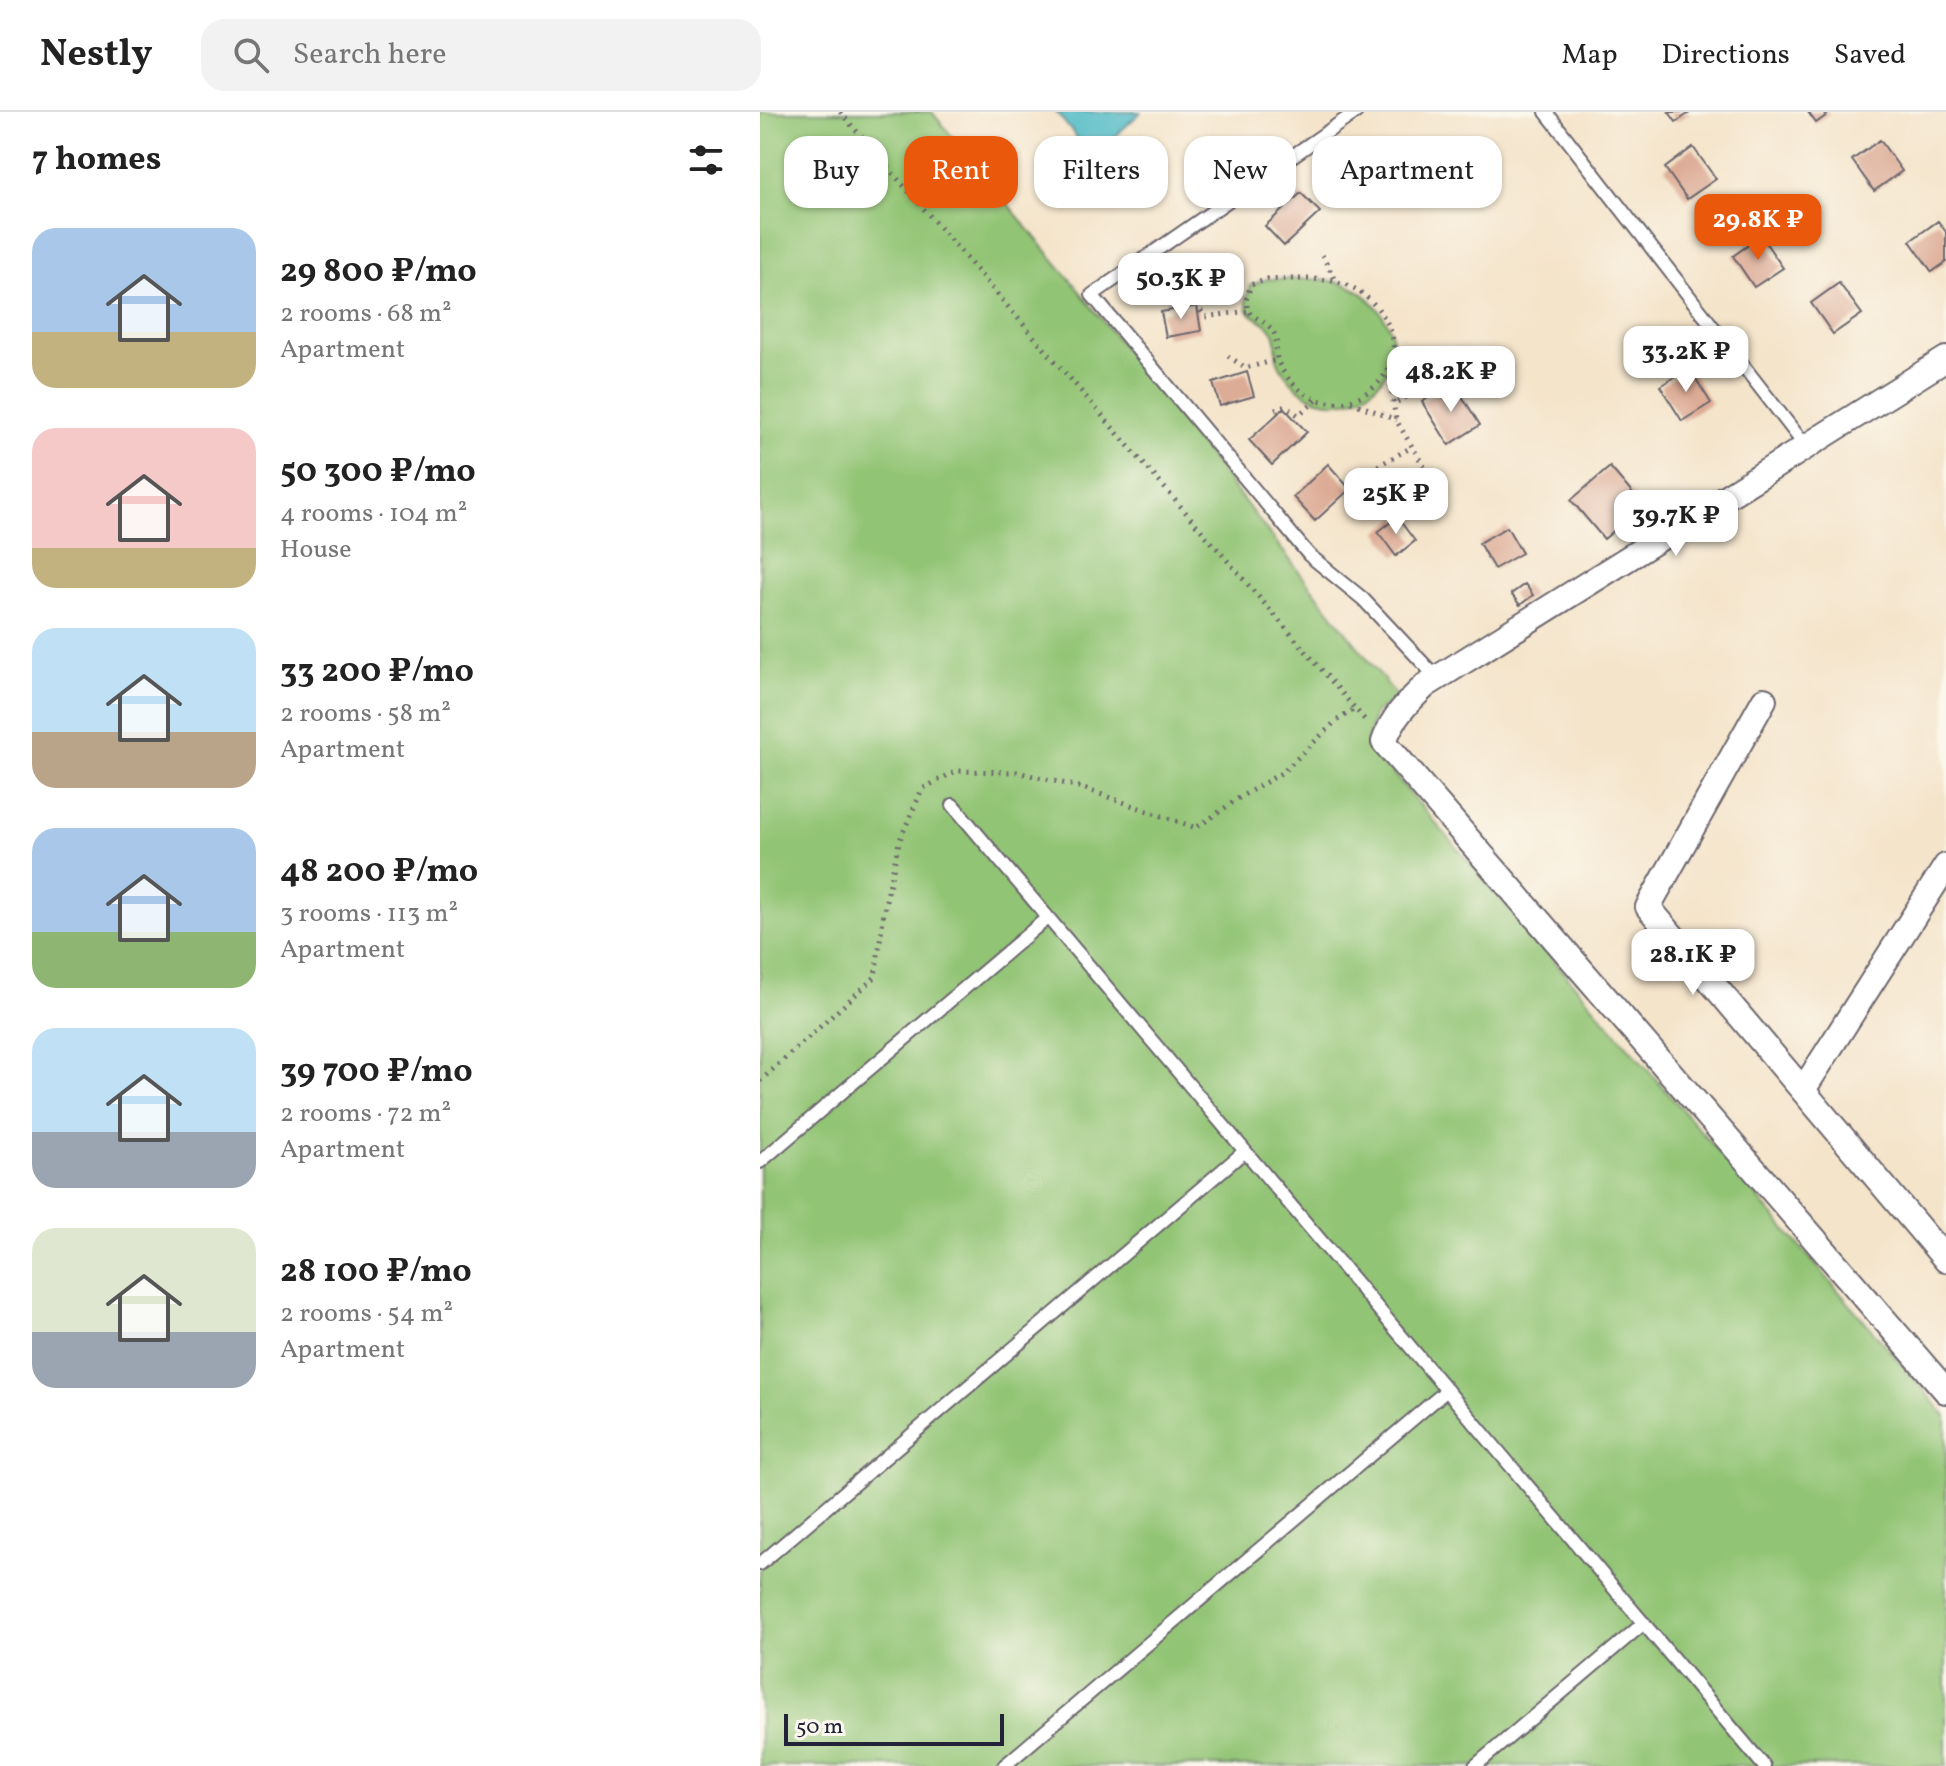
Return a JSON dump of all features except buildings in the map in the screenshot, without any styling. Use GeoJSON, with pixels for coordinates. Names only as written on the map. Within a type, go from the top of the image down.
{"type":"FeatureCollection","features":[{"type":"Feature","properties":{"kind":"street"},"geometry":{"type":"LineString","coordinates":[[1946,359],[1426,685],[1398,712],[1384,742],[1946,1391]]}},
{"type":"Feature","properties":{"kind":"street"},"geometry":{"type":"LineString","coordinates":[[1764,700],[1648,907],[1946,1260]]}},
{"type":"Feature","properties":{"kind":"street"},"geometry":{"type":"LineString","coordinates":[[1803,1090],[1946,866]]}},
{"type":"Feature","properties":{"kind":"lane"},"geometry":{"type":"LineString","coordinates":[[1356,112],[1092,295],[1309,555],[1363,599],[1437,678]]}},
{"type":"Feature","properties":{"kind":"lane"},"geometry":{"type":"LineString","coordinates":[[1546,112],[1807,448]]}},
{"type":"Feature","properties":{"kind":"lane"},"geometry":{"type":"LineString","coordinates":[[953,805],[1764,1766]]}},
{"type":"Feature","properties":{"kind":"lane"},"geometry":{"type":"LineString","coordinates":[[760,1162],[1047,918]]}},
{"type":"Feature","properties":{"kind":"lane"},"geometry":{"type":"LineString","coordinates":[[760,1564],[1245,1151]]}},
{"type":"Feature","properties":{"kind":"lane"},"geometry":{"type":"LineString","coordinates":[[1004,1766],[1447,1390]]}},
{"type":"Feature","properties":{"kind":"lane"},"geometry":{"type":"LineString","coordinates":[[1475,1766],[1644,1623]]}},
{"type":"Feature","properties":{"kind":"path"},"geometry":{"type":"LineString","coordinates":[[840,112],[1384,742]]}},
{"type":"Feature","properties":{"kind":"path"},"geometry":{"type":"LineString","coordinates":[[1322,255],[1336,282]]}},
{"type":"Feature","properties":{"kind":"path"},"geometry":{"type":"LineString","coordinates":[[1248,311],[1247,292],[1258,281],[1336,282],[1369,298],[1391,333],[1392,358],[1376,386],[1350,401]]}},
{"type":"Feature","properties":{"kind":"path"},"geometry":{"type":"LineString","coordinates":[[1183,284],[1205,317],[1248,311],[1271,328],[1276,336],[1277,360],[1300,390],[1317,400],[1350,401],[1396,420]]}},
{"type":"Feature","properties":{"kind":"path"},"geometry":{"type":"LineString","coordinates":[[1228,356],[1246,368],[1277,360]]}},
{"type":"Feature","properties":{"kind":"path"},"geometry":{"type":"LineString","coordinates":[[1392,358],[1424,388],[1393,404]]}},
{"type":"Feature","properties":{"kind":"path"},"geometry":{"type":"LineString","coordinates":[[1388,368],[1396,420],[1433,481]]}},
{"type":"Feature","properties":{"kind":"path"},"geometry":{"type":"LineString","coordinates":[[1275,410],[1285,406],[1298,415],[1317,400]]}},
{"type":"Feature","properties":{"kind":"path"},"geometry":{"type":"LineString","coordinates":[[1370,498],[1365,473],[1412,447]]}},
{"type":"Feature","properties":{"kind":"path"},"geometry":{"type":"LineString","coordinates":[[1196,828],[1283,772],[1336,721],[1355,709]]}},
{"type":"Feature","properties":{"kind":"path"},"geometry":{"type":"LineString","coordinates":[[760,1081],[875,977]]}},
{"type":"Feature","properties":{"kind":"green space"},"geometry":{"type":"Polygon","coordinates":[[[760,112],[932,112],[952,136],[904,136],[904,208],[1011,208],[1398,698],[1375,713],[1366,745],[1946,1416],[1946,1766],[760,1766],[760,112]]]}},
{"type":"Feature","properties":{"kind":"green space"},"geometry":{"type":"Polygon","coordinates":[[[1267,279],[1328,280],[1347,285],[1366,296],[1382,314],[1392,335],[1392,358],[1378,384],[1353,399],[1339,402],[1325,402],[1311,397],[1296,386],[1278,363],[1272,330],[1248,311],[1246,300],[1251,285],[1267,279]]]}},
{"type":"Feature","properties":{"kind":"water"},"geometry":{"type":"Polygon","coordinates":[[[1056,112],[1141,112],[1115,136],[1076,136],[1056,112]]]}}]}
